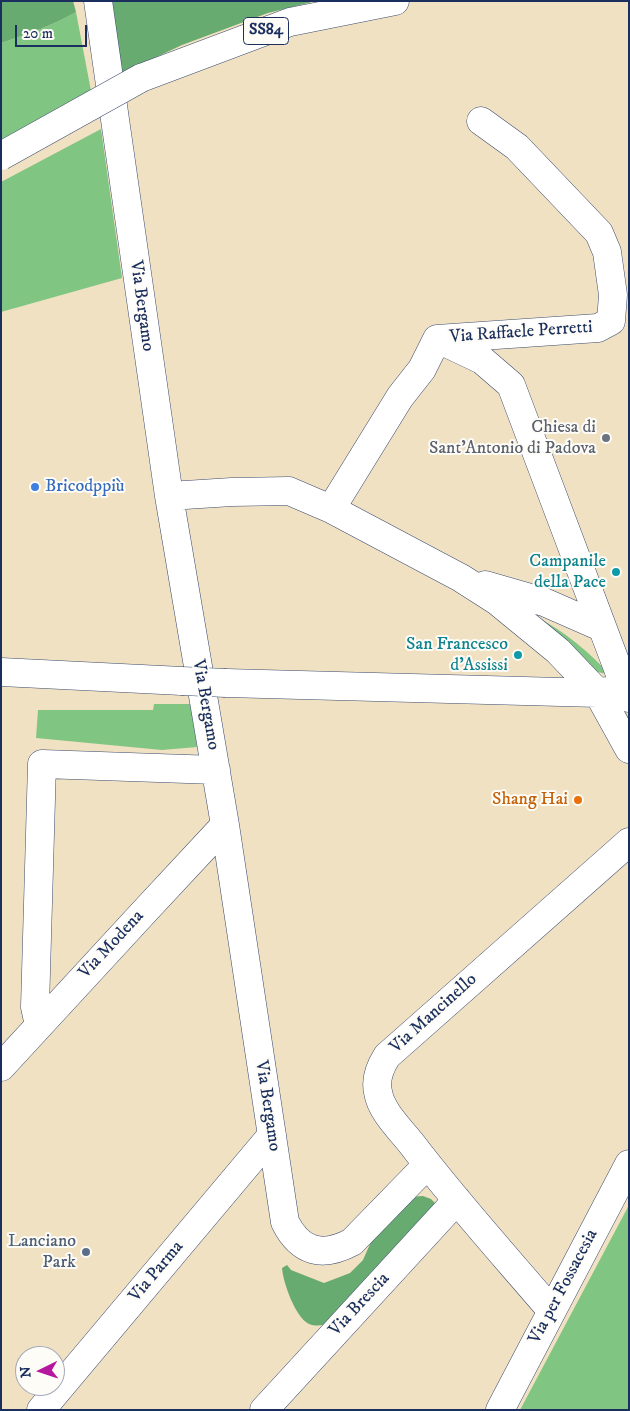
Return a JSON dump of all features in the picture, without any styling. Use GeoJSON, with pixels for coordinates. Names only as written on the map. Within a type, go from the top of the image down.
{"type":"FeatureCollection","features":[{"type":"Feature","properties":{"kind":"street","name":"Via Bergamo"},"geometry":{"type":"LineString","coordinates":[[98,1],[169,496],[225,825],[285,1222],[291,1234],[300,1244],[312,1249],[326,1251],[340,1249],[352,1242],[427,1165]]}},
{"type":"Feature","properties":{"kind":"street","name":"SS84"},"geometry":{"type":"LineString","coordinates":[[1,156],[141,78],[290,22],[395,1]]}},
{"type":"Feature","properties":{"kind":"street","name":"Via Raffaele Perretti"},"geometry":{"type":"LineString","coordinates":[[331,509],[400,396],[422,369],[437,339],[579,330],[598,328],[611,321],[613,294],[607,252],[599,233],[517,147],[481,121]]}},
{"type":"Feature","properties":{"kind":"street"},"geometry":{"type":"LineString","coordinates":[[1,672],[182,681],[627,693],[511,386],[482,360],[437,339]]}},
{"type":"Feature","properties":{"kind":"street"},"geometry":{"type":"LineString","coordinates":[[169,496],[289,491],[331,509],[460,578],[497,601],[558,651],[598,693],[629,749]]}},
{"type":"Feature","properties":{"kind":"street"},"geometry":{"type":"LineString","coordinates":[[460,578],[544,602],[601,627]]}},
{"type":"Feature","properties":{"kind":"street"},"geometry":{"type":"LineString","coordinates":[[39,1025],[35,1007],[42,764],[216,770]]}},
{"type":"Feature","properties":{"kind":"street","name":"Via Modena"},"geometry":{"type":"LineString","coordinates":[[1,1067],[225,825]]}},
{"type":"Feature","properties":{"kind":"street","name":"Via Mancinello"},"geometry":{"type":"LineString","coordinates":[[551,1310],[427,1165],[382,1104],[377,1080],[380,1067],[386,1056],[629,842]]}},
{"type":"Feature","properties":{"kind":"street","name":"Via Parma"},"geometry":{"type":"LineString","coordinates":[[41,1410],[272,1135]]}},
{"type":"Feature","properties":{"kind":"street","name":"Via per Fossacesia"},"geometry":{"type":"LineString","coordinates":[[500,1410],[629,1164]]}},
{"type":"Feature","properties":{"kind":"street","name":"Via Brescia"},"geometry":{"type":"LineString","coordinates":[[264,1410],[457,1200]]}},
{"type":"Feature","properties":{"kind":"green space"},"geometry":{"type":"Polygon","coordinates":[[[1,1],[73,1],[76,12],[49,26],[1,43],[1,1]]]}},
{"type":"Feature","properties":{"kind":"green space"},"geometry":{"type":"Polygon","coordinates":[[[102,1],[316,1],[268,13],[182,45],[112,78],[102,1]]]}},
{"type":"Feature","properties":{"kind":"green space"},"geometry":{"type":"Polygon","coordinates":[[[76,12],[91,91],[1,140],[1,43],[49,26],[76,12]]]}},
{"type":"Feature","properties":{"kind":"green space"},"geometry":{"type":"Polygon","coordinates":[[[101,129],[122,278],[1,312],[1,182],[101,129]]]}},
{"type":"Feature","properties":{"kind":"green space"},"geometry":{"type":"Polygon","coordinates":[[[536,616],[576,642],[610,675],[594,671],[536,616]]]}},
{"type":"Feature","properties":{"kind":"green space"},"geometry":{"type":"Polygon","coordinates":[[[154,704],[191,704],[197,747],[162,750],[36,738],[38,710],[153,710],[154,704]]]}},
{"type":"Feature","properties":{"kind":"green space"},"geometry":{"type":"Polygon","coordinates":[[[423,1196],[431,1199],[437,1205],[332,1322],[315,1325],[309,1324],[304,1320],[291,1299],[282,1268],[287,1265],[291,1270],[324,1283],[350,1273],[363,1260],[374,1235],[409,1197],[423,1196]]]}},
{"type":"Feature","properties":{"kind":"green space"},"geometry":{"type":"Polygon","coordinates":[[[629,1205],[629,1410],[520,1410],[629,1205]]]}},
{"type":"Feature","properties":{"kind":"place","name":"Chiesa di Sant'Antonio di Padova"},"geometry":{"type":"Point","coordinates":[606,438]}},
{"type":"Feature","properties":{"kind":"place","name":"Bricodppiù"},"geometry":{"type":"Point","coordinates":[35,487]}},
{"type":"Feature","properties":{"kind":"place","name":"Campanile della Pace"},"geometry":{"type":"Point","coordinates":[616,572]}},
{"type":"Feature","properties":{"kind":"place","name":"San Francesco d'Assissi"},"geometry":{"type":"Point","coordinates":[518,655]}},
{"type":"Feature","properties":{"kind":"place","name":"Shang Hai"},"geometry":{"type":"Point","coordinates":[578,800]}},
{"type":"Feature","properties":{"kind":"place","name":"Lanciano Park"},"geometry":{"type":"Point","coordinates":[86,1252]}}]}
